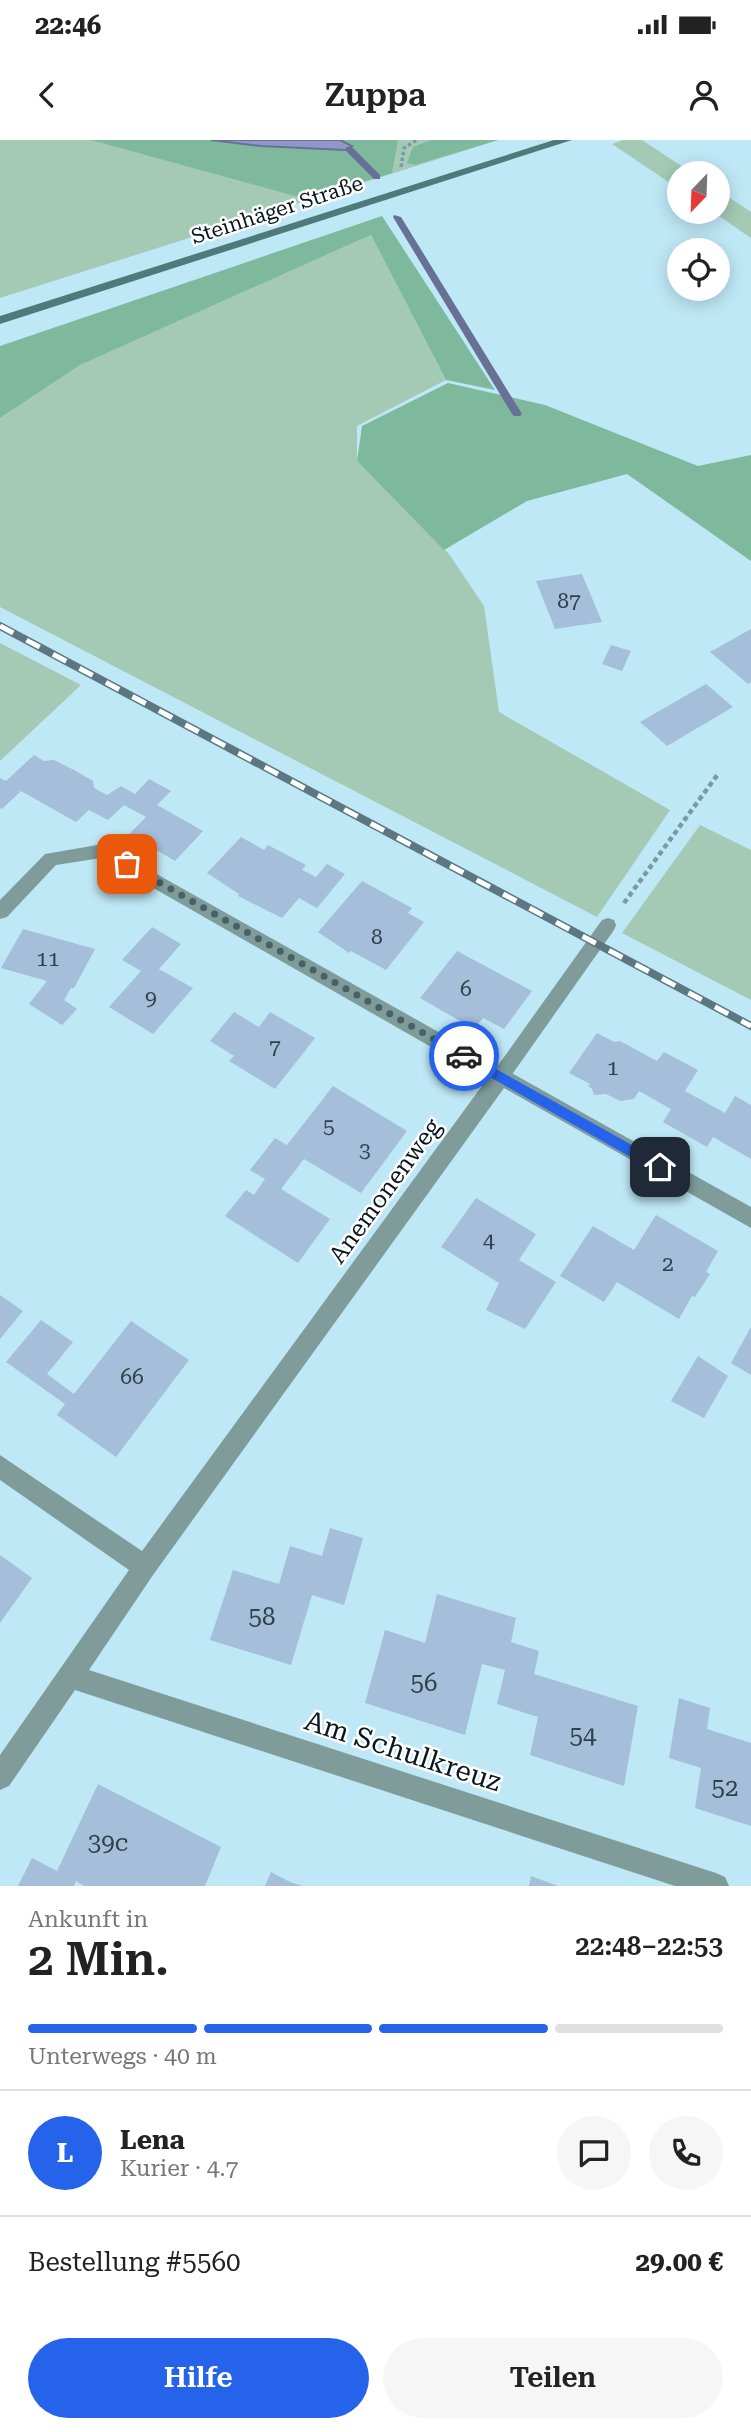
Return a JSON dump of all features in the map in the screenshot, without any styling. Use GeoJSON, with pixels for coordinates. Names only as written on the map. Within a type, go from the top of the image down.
{"type":"FeatureCollection","features":[{"type":"Feature","properties":{"kind":"main road","name":"Steinhäger Straße"},"geometry":{"type":"LineString","coordinates":[[0,320],[566,140]]}},
{"type":"Feature","properties":{"kind":"street"},"geometry":{"type":"LineString","coordinates":[[0,912],[51,859],[103,851],[751,1218]]}},
{"type":"Feature","properties":{"kind":"street","name":"Anemonenweg"},"geometry":{"type":"LineString","coordinates":[[0,1777],[145,1567],[500,1077]]}},
{"type":"Feature","properties":{"kind":"street"},"geometry":{"type":"LineString","coordinates":[[0,1466],[145,1567]]}},
{"type":"Feature","properties":{"kind":"street","name":"Am Schulkreuz"},"geometry":{"type":"LineString","coordinates":[[69,1676],[716,1886]]}},
{"type":"Feature","properties":{"kind":"lane"},"geometry":{"type":"LineString","coordinates":[[500,1077],[608,925]]}},
{"type":"Feature","properties":{"kind":"path"},"geometry":{"type":"LineString","coordinates":[[608,925],[718,774]]}},
{"type":"Feature","properties":{"kind":"green space"},"geometry":{"type":"Polygon","coordinates":[[[0,140],[498,140],[0,298],[0,140]]]}},
{"type":"Feature","properties":{"kind":"green space"},"geometry":{"type":"Polygon","coordinates":[[[91,140],[211,140],[261,146],[340,150],[350,144],[340,140],[398,140],[392,173],[306,199],[91,140]]]}},
{"type":"Feature","properties":{"kind":"green space"},"geometry":{"type":"Polygon","coordinates":[[[431,140],[498,140],[415,165],[407,163],[413,147],[431,140]]]}},
{"type":"Feature","properties":{"kind":"green space"},"geometry":{"type":"Polygon","coordinates":[[[623,140],[642,140],[674,161],[667,161],[667,181],[612,144],[623,140]]]}},
{"type":"Feature","properties":{"kind":"green space"},"geometry":{"type":"Polygon","coordinates":[[[730,198],[751,212],[751,238],[730,224],[730,198]]]}},
{"type":"Feature","properties":{"kind":"green space"},"geometry":{"type":"Polygon","coordinates":[[[382,216],[495,390],[446,380],[371,235],[80,365],[0,418],[0,346],[382,216]]]}},
{"type":"Feature","properties":{"kind":"green space"},"geometry":{"type":"Polygon","coordinates":[[[371,235],[446,380],[357,426],[357,461],[449,554],[484,606],[499,712],[670,810],[597,917],[0,607],[0,418],[79,365],[371,235]]]}},
{"type":"Feature","properties":{"kind":"green space"},"geometry":{"type":"Polygon","coordinates":[[[448,383],[545,405],[698,466],[751,455],[751,561],[627,474],[527,501],[444,550],[357,461],[362,426],[448,383]]]}},
{"type":"Feature","properties":{"kind":"green space"},"geometry":{"type":"Polygon","coordinates":[[[0,643],[81,685],[0,761],[0,643]]]}},
{"type":"Feature","properties":{"kind":"green space"},"geometry":{"type":"Polygon","coordinates":[[[700,825],[751,850],[751,1000],[622,933],[700,825]]]}},
{"type":"Feature","properties":{"kind":"water"},"geometry":{"type":"Polygon","coordinates":[[[211,140],[340,140],[352,146],[345,150],[261,146],[211,140]]]}},
{"type":"Feature","properties":{"kind":"building"},"geometry":{"type":"Polygon","coordinates":[[[582,574],[602,622],[555,629],[536,581],[582,574]]]}},
{"type":"Feature","properties":{"kind":"building"},"geometry":{"type":"Polygon","coordinates":[[[751,629],[751,682],[748,684],[710,652],[751,629]]]}},
{"type":"Feature","properties":{"kind":"building"},"geometry":{"type":"Polygon","coordinates":[[[611,645],[631,651],[622,671],[602,664],[611,645]]]}},
{"type":"Feature","properties":{"kind":"building"},"geometry":{"type":"Polygon","coordinates":[[[706,684],[733,707],[667,746],[640,722],[706,684]]]}},
{"type":"Feature","properties":{"kind":"building"},"geometry":{"type":"Polygon","coordinates":[[[34,755],[44,761],[54,760],[74,770],[93,781],[94,788],[107,795],[121,786],[135,794],[149,779],[171,791],[157,805],[203,831],[175,861],[129,834],[146,817],[124,805],[108,820],[89,810],[76,822],[21,791],[0,808],[0,778],[6,781],[34,755]]]}},
{"type":"Feature","properties":{"kind":"building"},"geometry":{"type":"Polygon","coordinates":[[[241,837],[264,850],[268,845],[306,865],[302,870],[316,877],[327,864],[345,874],[317,908],[299,898],[282,918],[238,896],[239,894],[207,873],[241,837]]]}},
{"type":"Feature","properties":{"kind":"building"},"geometry":{"type":"Polygon","coordinates":[[[362,881],[412,908],[408,913],[424,922],[386,970],[351,951],[349,953],[318,932],[362,881]]]}},
{"type":"Feature","properties":{"kind":"building"},"geometry":{"type":"Polygon","coordinates":[[[152,927],[181,944],[159,969],[193,988],[153,1034],[109,1007],[141,971],[122,960],[152,927]]]}},
{"type":"Feature","properties":{"kind":"building"},"geometry":{"type":"Polygon","coordinates":[[[23,929],[95,949],[74,988],[71,988],[64,1000],[77,1009],[62,1025],[29,1004],[47,981],[1,968],[23,929]]]}},
{"type":"Feature","properties":{"kind":"building"},"geometry":{"type":"Polygon","coordinates":[[[457,951],[532,991],[504,1029],[483,1018],[474,1029],[420,998],[457,951]]]}},
{"type":"Feature","properties":{"kind":"building"},"geometry":{"type":"Polygon","coordinates":[[[234,1012],[259,1027],[270,1012],[315,1038],[275,1089],[229,1061],[234,1056],[210,1041],[234,1012]]]}},
{"type":"Feature","properties":{"kind":"building"},"geometry":{"type":"Polygon","coordinates":[[[597,1033],[614,1042],[620,1041],[657,1061],[664,1052],[698,1070],[685,1091],[725,1113],[735,1096],[751,1105],[751,1159],[713,1137],[707,1147],[663,1122],[671,1109],[639,1091],[634,1099],[620,1101],[606,1094],[594,1095],[588,1086],[590,1084],[569,1073],[597,1033]]]}},
{"type":"Feature","properties":{"kind":"building"},"geometry":{"type":"Polygon","coordinates":[[[333,1086],[407,1131],[361,1193],[304,1159],[281,1189],[330,1219],[298,1263],[225,1216],[246,1190],[254,1195],[265,1179],[250,1170],[275,1138],[287,1145],[333,1086]]]}},
{"type":"Feature","properties":{"kind":"building"},"geometry":{"type":"Polygon","coordinates":[[[476,1198],[536,1234],[519,1260],[556,1282],[525,1329],[486,1310],[499,1283],[441,1247],[476,1198]]]}},
{"type":"Feature","properties":{"kind":"building"},"geometry":{"type":"Polygon","coordinates":[[[656,1215],[718,1251],[706,1272],[710,1274],[695,1297],[692,1296],[679,1319],[617,1282],[604,1302],[560,1276],[593,1226],[634,1250],[656,1215]]]}},
{"type":"Feature","properties":{"kind":"building"},"geometry":{"type":"Polygon","coordinates":[[[0,1295],[23,1311],[0,1339],[0,1295]]]}},
{"type":"Feature","properties":{"kind":"building"},"geometry":{"type":"Polygon","coordinates":[[[41,1320],[73,1342],[47,1374],[74,1394],[131,1321],[189,1360],[116,1457],[57,1415],[65,1404],[6,1362],[41,1320]]]}},
{"type":"Feature","properties":{"kind":"building"},"geometry":{"type":"Polygon","coordinates":[[[751,1327],[751,1375],[731,1363],[751,1327]]]}},
{"type":"Feature","properties":{"kind":"building"},"geometry":{"type":"Polygon","coordinates":[[[698,1356],[728,1376],[704,1418],[671,1401],[698,1356]]]}},
{"type":"Feature","properties":{"kind":"building"},"geometry":{"type":"Polygon","coordinates":[[[330,1528],[363,1538],[344,1605],[312,1595],[291,1665],[210,1640],[233,1570],[279,1584],[290,1546],[322,1556],[330,1528]]]}},
{"type":"Feature","properties":{"kind":"building"},"geometry":{"type":"Polygon","coordinates":[[[0,1555],[32,1578],[0,1623],[0,1555]]]}},
{"type":"Feature","properties":{"kind":"building"},"geometry":{"type":"Polygon","coordinates":[[[437,1594],[516,1618],[511,1642],[539,1651],[534,1674],[638,1706],[624,1786],[530,1755],[538,1717],[497,1704],[505,1670],[482,1664],[465,1735],[365,1703],[385,1630],[425,1643],[437,1594]]]}},
{"type":"Feature","properties":{"kind":"building"},"geometry":{"type":"Polygon","coordinates":[[[679,1698],[710,1708],[707,1729],[751,1743],[751,1826],[695,1808],[701,1768],[669,1758],[679,1698]]]}},
{"type":"Feature","properties":{"kind":"building"},"geometry":{"type":"Polygon","coordinates":[[[98,1784],[221,1847],[205,1886],[84,1886],[76,1881],[74,1886],[18,1886],[32,1858],[57,1871],[98,1784]]]}},
{"type":"Feature","properties":{"kind":"building"},"geometry":{"type":"Polygon","coordinates":[[[271,1872],[290,1882],[303,1886],[265,1886],[271,1872]]]}},
{"type":"Feature","properties":{"kind":"building"},"geometry":{"type":"Polygon","coordinates":[[[531,1876],[558,1886],[529,1886],[531,1876]]]}},
{"type":"Feature","properties":{"kind":"waterway"},"geometry":{"type":"LineString","coordinates":[[349,149],[377,177]]}},
{"type":"Feature","properties":{"kind":"waterway"},"geometry":{"type":"LineString","coordinates":[[397,217],[517,414]]}},
{"type":"Feature","properties":{"kind":"railway"},"geometry":{"type":"LineString","coordinates":[[0,626],[751,1026]]}},
{"type":"Feature","properties":{"kind":"way so far"},"geometry":{"type":"LineString","coordinates":[[127,864],[464,1056]]}},
{"type":"Feature","properties":{"kind":"route"},"geometry":{"type":"LineString","coordinates":[[464,1056],[660,1167]]}}]}
